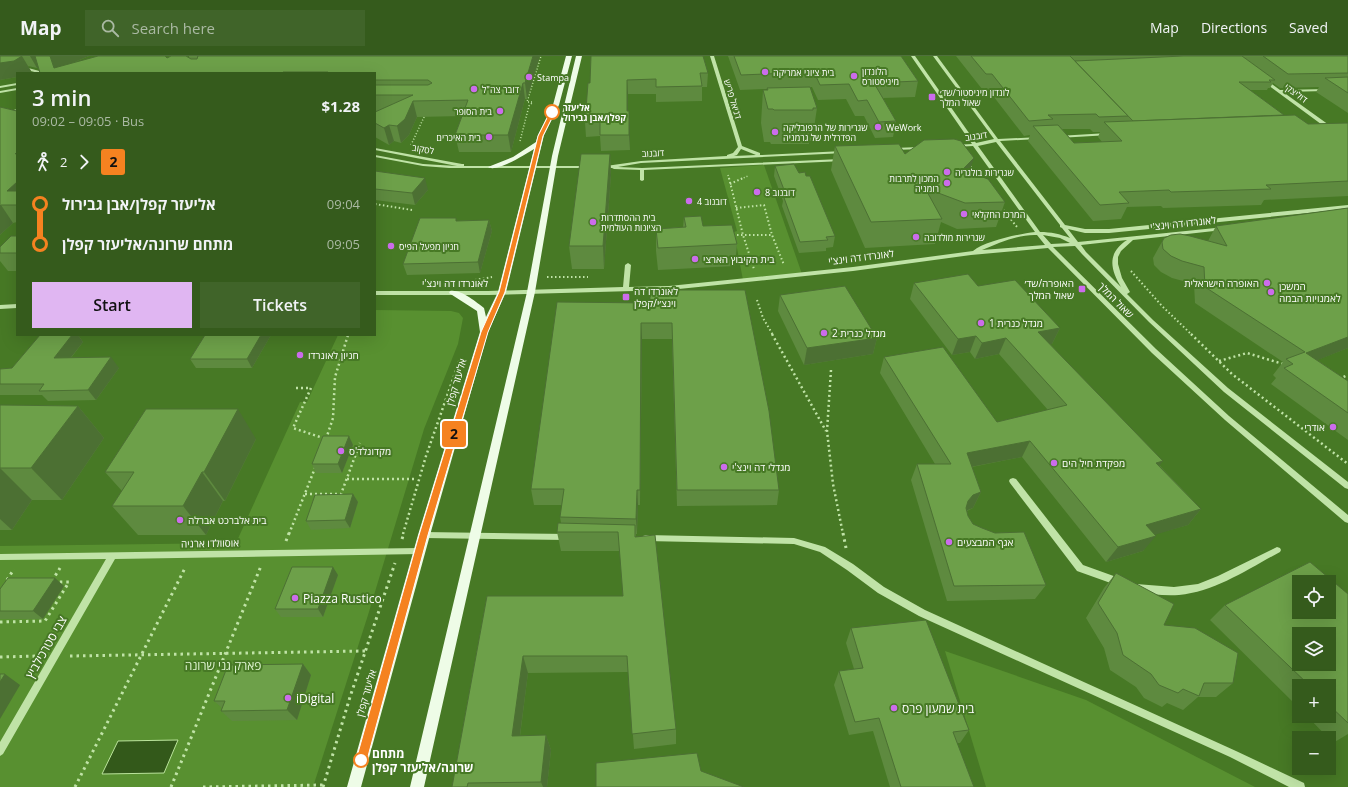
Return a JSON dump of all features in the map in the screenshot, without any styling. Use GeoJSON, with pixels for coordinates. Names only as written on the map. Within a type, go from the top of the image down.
{"type":"FeatureCollection","features":[{"type":"Feature","properties":{"kind":"main road","name":"אליעזר קפלן"},"geometry":{"type":"LineString","coordinates":[[354,787],[424,535],[484,332],[502,292],[532,167],[543,128],[556,105],[569,56]]}},
{"type":"Feature","properties":{"kind":"main road"},"geometry":{"type":"LineString","coordinates":[[417,787],[531,292],[553,167],[579,56]]}},
{"type":"Feature","properties":{"kind":"main road"},"geometry":{"type":"LineString","coordinates":[[492,167],[515,158],[539,143]]}},
{"type":"Feature","properties":{"kind":"main road"},"geometry":{"type":"LineString","coordinates":[[453,293],[480,310],[484,332]]}},
{"type":"Feature","properties":{"kind":"street","name":"דניאל פריש"},"geometry":{"type":"LineString","coordinates":[[712,56],[740,147]]}},
{"type":"Feature","properties":{"kind":"street","name":"שאול המלך"},"geometry":{"type":"LineString","coordinates":[[913,56],[983,157],[1049,247],[1154,351],[1227,418],[1348,520]]}},
{"type":"Feature","properties":{"kind":"street","name":"שאול המלך"},"geometry":{"type":"LineString","coordinates":[[935,56],[1076,244],[1151,321],[1226,390],[1348,486]]}},
{"type":"Feature","properties":{"kind":"street"},"geometry":{"type":"LineString","coordinates":[[13,65],[40,72]]}},
{"type":"Feature","properties":{"kind":"street","name":"דוליצקי"},"geometry":{"type":"LineString","coordinates":[[1261,78],[1327,126]]}},
{"type":"Feature","properties":{"kind":"street"},"geometry":{"type":"LineString","coordinates":[[0,87],[16,84]]}},
{"type":"Feature","properties":{"kind":"street"},"geometry":{"type":"LineString","coordinates":[[0,92],[16,89]]}},
{"type":"Feature","properties":{"kind":"street"},"geometry":{"type":"LineString","coordinates":[[1279,91],[1333,90]]}},
{"type":"Feature","properties":{"kind":"street"},"geometry":{"type":"LineString","coordinates":[[0,115],[16,110]]}},
{"type":"Feature","properties":{"kind":"street"},"geometry":{"type":"LineString","coordinates":[[1319,126],[1334,125]]}},
{"type":"Feature","properties":{"kind":"street"},"geometry":{"type":"LineString","coordinates":[[1048,137],[1112,134]]}},
{"type":"Feature","properties":{"kind":"street","name":"דובנוב"},"geometry":{"type":"LineString","coordinates":[[948,146],[975,145],[997,140],[1040,138]]}},
{"type":"Feature","properties":{"kind":"street"},"geometry":{"type":"LineString","coordinates":[[726,157],[734,154],[740,147],[763,156]]}},
{"type":"Feature","properties":{"kind":"street"},"geometry":{"type":"LineString","coordinates":[[887,149],[925,148]]}},
{"type":"Feature","properties":{"kind":"street","name":"לסקוב"},"geometry":{"type":"LineString","coordinates":[[376,149],[422,156],[468,166]]}},
{"type":"Feature","properties":{"kind":"street"},"geometry":{"type":"LineString","coordinates":[[376,161],[392,151]]}},
{"type":"Feature","properties":{"kind":"street"},"geometry":{"type":"LineString","coordinates":[[422,156],[425,151]]}},
{"type":"Feature","properties":{"kind":"street","name":"דובנוב"},"geometry":{"type":"LineString","coordinates":[[606,167],[641,162],[849,151]]}},
{"type":"Feature","properties":{"kind":"street","name":"דובנוב"},"geometry":{"type":"LineString","coordinates":[[972,154],[983,157]]}},
{"type":"Feature","properties":{"kind":"street","name":"לסקוב"},"geometry":{"type":"LineString","coordinates":[[376,156],[436,166],[532,167]]}},
{"type":"Feature","properties":{"kind":"street","name":"דובנוב"},"geometry":{"type":"LineString","coordinates":[[600,167],[642,169],[711,168],[725,165],[844,159]]}},
{"type":"Feature","properties":{"kind":"street"},"geometry":{"type":"LineString","coordinates":[[532,167],[593,167]]}},
{"type":"Feature","properties":{"kind":"street"},"geometry":{"type":"LineString","coordinates":[[642,169],[642,180]]}},
{"type":"Feature","properties":{"kind":"street","name":"לאונרדו דה וינצ'י"},"geometry":{"type":"LineString","coordinates":[[1062,226],[1086,231],[1109,231],[1348,207]]}},
{"type":"Feature","properties":{"kind":"street","name":"לאונרדו דה וינצ'י"},"geometry":{"type":"LineString","coordinates":[[376,293],[488,293],[669,288],[852,269],[971,253],[1049,247],[1228,228]]}},
{"type":"Feature","properties":{"kind":"street"},"geometry":{"type":"LineString","coordinates":[[971,253],[1006,238],[1039,234],[1056,235],[1069,239],[1076,244]]}},
{"type":"Feature","properties":{"kind":"street"},"geometry":{"type":"LineString","coordinates":[[1136,238],[1120,248],[1116,257],[1116,271],[1121,282],[1151,321]]}},
{"type":"Feature","properties":{"kind":"street"},"geometry":{"type":"LineString","coordinates":[[626,289],[628,265]]}},
{"type":"Feature","properties":{"kind":"street"},"geometry":{"type":"LineString","coordinates":[[0,307],[16,306]]}},
{"type":"Feature","properties":{"kind":"street"},"geometry":{"type":"LineString","coordinates":[[1013,481],[1080,568],[1135,587],[1157,590],[1186,590],[1211,582],[1277,550]]}},
{"type":"Feature","properties":{"kind":"street"},"geometry":{"type":"LineString","coordinates":[[424,535],[581,538]]}},
{"type":"Feature","properties":{"kind":"street"},"geometry":{"type":"LineString","coordinates":[[636,538],[794,541],[822,549],[881,590],[922,613],[1233,754],[1300,787]]}},
{"type":"Feature","properties":{"kind":"street","name":"אוסוולדו ארניה"},"geometry":{"type":"LineString","coordinates":[[0,557],[420,551]]}},
{"type":"Feature","properties":{"kind":"street","name":"צבי סטרכילביץ"},"geometry":{"type":"LineString","coordinates":[[0,751],[113,555]]}},
{"type":"Feature","properties":{"kind":"path"},"geometry":{"type":"LineString","coordinates":[[533,102],[527,102],[541,56]]}},
{"type":"Feature","properties":{"kind":"path"},"geometry":{"type":"LineString","coordinates":[[407,154],[426,112]]}},
{"type":"Feature","properties":{"kind":"path"},"geometry":{"type":"LineString","coordinates":[[725,165],[744,236],[758,278]]}},
{"type":"Feature","properties":{"kind":"path"},"geometry":{"type":"LineString","coordinates":[[376,204],[412,210]]}},
{"type":"Feature","properties":{"kind":"path"},"geometry":{"type":"LineString","coordinates":[[736,208],[764,205],[772,235],[785,267]]}},
{"type":"Feature","properties":{"kind":"path"},"geometry":{"type":"LineString","coordinates":[[728,235],[772,235]]}},
{"type":"Feature","properties":{"kind":"path"},"geometry":{"type":"LineString","coordinates":[[1116,257],[1123,262],[1150,294],[1232,374],[1348,464]]}},
{"type":"Feature","properties":{"kind":"path"},"geometry":{"type":"LineString","coordinates":[[534,276],[589,277]]}},
{"type":"Feature","properties":{"kind":"path"},"geometry":{"type":"LineString","coordinates":[[488,293],[492,277]]}},
{"type":"Feature","properties":{"kind":"path"},"geometry":{"type":"LineString","coordinates":[[757,300],[763,318],[827,431]]}},
{"type":"Feature","properties":{"kind":"path"},"geometry":{"type":"LineString","coordinates":[[324,446],[333,418],[335,377],[348,336]]}},
{"type":"Feature","properties":{"kind":"path"},"geometry":{"type":"LineString","coordinates":[[1218,361],[1247,353],[1287,366]]}},
{"type":"Feature","properties":{"kind":"path"},"geometry":{"type":"LineString","coordinates":[[203,787],[323,786],[365,651],[399,551],[426,456],[462,356]]}},
{"type":"Feature","properties":{"kind":"path"},"geometry":{"type":"LineString","coordinates":[[831,370],[827,431],[833,484],[850,567]]}},
{"type":"Feature","properties":{"kind":"path"},"geometry":{"type":"LineString","coordinates":[[1333,381],[1348,375]]}},
{"type":"Feature","properties":{"kind":"path"},"geometry":{"type":"LineString","coordinates":[[296,388],[311,388],[293,428],[326,439]]}},
{"type":"Feature","properties":{"kind":"path"},"geometry":{"type":"LineString","coordinates":[[304,494],[341,494],[360,443]]}},
{"type":"Feature","properties":{"kind":"path"},"geometry":{"type":"LineString","coordinates":[[281,553],[315,467]]}},
{"type":"Feature","properties":{"kind":"path"},"geometry":{"type":"LineString","coordinates":[[346,479],[414,479]]}},
{"type":"Feature","properties":{"kind":"path"},"geometry":{"type":"LineString","coordinates":[[171,787],[267,553]]}},
{"type":"Feature","properties":{"kind":"path"},"geometry":{"type":"LineString","coordinates":[[74,787],[192,554]]}},
{"type":"Feature","properties":{"kind":"path"},"geometry":{"type":"LineString","coordinates":[[49,586],[68,556]]}},
{"type":"Feature","properties":{"kind":"path"},"geometry":{"type":"LineString","coordinates":[[4,583],[22,557]]}},
{"type":"Feature","properties":{"kind":"path"},"geometry":{"type":"LineString","coordinates":[[0,622],[45,622],[69,582],[44,582]]}},
{"type":"Feature","properties":{"kind":"path"},"geometry":{"type":"LineString","coordinates":[[0,657],[365,651]]}},
{"type":"Feature","properties":{"kind":"green space"},"geometry":{"type":"Polygon","coordinates":[[[764,165],[802,274],[743,280],[734,232],[737,231],[720,168],[764,165]]]}},
{"type":"Feature","properties":{"kind":"green space","name":"פארק גני שרונה"},"geometry":{"type":"Polygon","coordinates":[[[376,310],[451,311],[459,313],[463,318],[458,344],[424,429],[368,615],[313,787],[0,787],[0,546],[236,543],[300,402],[307,402],[338,336],[376,336],[376,310]]]}},
{"type":"Feature","properties":{"kind":"green space"},"geometry":{"type":"Polygon","coordinates":[[[945,651],[1086,700],[1255,787],[986,787],[945,651]]]}},
{"type":"Feature","properties":{"kind":"shaded area"},"geometry":{"type":"Polygon","coordinates":[[[178,740],[164,773],[102,774],[118,741],[178,740]]]}},
{"type":"Feature","properties":{"kind":"building"},"geometry":{"type":"Polygon","coordinates":[[[0,56],[22,56],[14,61],[0,63],[0,56]]]}},
{"type":"Feature","properties":{"kind":"building"},"geometry":{"type":"Polygon","coordinates":[[[35,56],[50,56],[54,68],[98,56],[165,56],[167,58],[171,56],[186,56],[191,59],[197,59],[198,56],[533,56],[525,83],[523,83],[508,135],[455,135],[468,100],[413,101],[405,119],[397,126],[389,125],[384,128],[376,124],[376,112],[413,95],[376,95],[376,85],[428,85],[432,83],[428,80],[376,80],[376,72],[40,72],[35,56]]]}},
{"type":"Feature","properties":{"kind":"building"},"geometry":{"type":"Polygon","coordinates":[[[591,56],[703,56],[708,73],[700,73],[702,86],[656,87],[656,79],[627,80],[629,135],[600,135],[600,121],[585,122],[588,83],[590,83],[591,56]]]}},
{"type":"Feature","properties":{"kind":"building","name":"הלונדון מיניסטורס"},"geometry":{"type":"Polygon","coordinates":[[[734,56],[901,56],[918,81],[874,83],[896,121],[879,122],[867,100],[858,101],[849,84],[820,85],[814,72],[741,75],[734,56]]]}},
{"type":"Feature","properties":{"kind":"building"},"geometry":{"type":"Polygon","coordinates":[[[971,56],[1070,56],[1128,116],[1099,117],[1096,114],[1048,115],[1053,119],[1029,121],[992,74],[986,74],[971,56]]]}},
{"type":"Feature","properties":{"kind":"building"},"geometry":{"type":"Polygon","coordinates":[[[1183,56],[1242,56],[1275,80],[1269,80],[1271,82],[1239,82],[1284,115],[1133,121],[1075,61],[1183,56]]]}},
{"type":"Feature","properties":{"kind":"building"},"geometry":{"type":"Polygon","coordinates":[[[1263,56],[1348,56],[1348,73],[1288,74],[1263,56]]]}},
{"type":"Feature","properties":{"kind":"building"},"geometry":{"type":"Polygon","coordinates":[[[1348,77],[1348,93],[1325,78],[1348,77]]]}},
{"type":"Feature","properties":{"kind":"building"},"geometry":{"type":"Polygon","coordinates":[[[810,87],[817,108],[813,108],[813,110],[768,109],[763,90],[768,90],[767,88],[810,87]]]}},
{"type":"Feature","properties":{"kind":"building"},"geometry":{"type":"Polygon","coordinates":[[[0,107],[16,111],[16,183],[7,191],[16,191],[16,205],[0,206],[0,107]]]}},
{"type":"Feature","properties":{"kind":"building"},"geometry":{"type":"Polygon","coordinates":[[[1295,115],[1308,124],[1348,123],[1348,181],[1266,185],[1271,189],[1119,192],[1129,203],[1100,205],[1033,126],[1058,125],[1074,143],[1122,141],[1104,122],[1295,115]]]}},
{"type":"Feature","properties":{"kind":"building"},"geometry":{"type":"Polygon","coordinates":[[[954,139],[961,141],[974,158],[962,170],[988,179],[1005,202],[965,203],[925,188],[942,219],[871,222],[835,146],[899,144],[905,154],[924,140],[954,139]]]}},
{"type":"Feature","properties":{"kind":"building","name":"בית ההסתדרות הציונות העולמית"},"geometry":{"type":"Polygon","coordinates":[[[581,154],[610,154],[603,246],[569,246],[581,154]]]}},
{"type":"Feature","properties":{"kind":"building"},"geometry":{"type":"Polygon","coordinates":[[[794,164],[799,173],[805,172],[806,176],[810,176],[835,236],[826,237],[828,240],[800,242],[783,195],[786,195],[775,166],[794,164]]]}},
{"type":"Feature","properties":{"kind":"building"},"geometry":{"type":"Polygon","coordinates":[[[376,171],[425,178],[412,193],[376,189],[376,171]]]}},
{"type":"Feature","properties":{"kind":"building","name":"המשכן לאמנויות הבמה"},"geometry":{"type":"Polygon","coordinates":[[[1348,208],[1348,337],[1306,353],[1348,381],[1348,413],[1284,368],[1293,364],[1286,359],[1305,352],[1205,287],[1204,267],[1182,261],[1171,256],[1163,249],[1162,242],[1164,238],[1171,235],[1180,234],[1227,246],[1216,226],[1348,208]]]}},
{"type":"Feature","properties":{"kind":"building"},"geometry":{"type":"Polygon","coordinates":[[[701,216],[703,226],[732,225],[737,244],[658,248],[656,229],[686,227],[684,217],[701,216]]]}},
{"type":"Feature","properties":{"kind":"building"},"geometry":{"type":"Polygon","coordinates":[[[420,218],[456,218],[456,221],[489,220],[478,262],[403,264],[420,218]]]}},
{"type":"Feature","properties":{"kind":"building"},"geometry":{"type":"Polygon","coordinates":[[[11,236],[16,236],[16,253],[0,253],[0,247],[11,236]]]}},
{"type":"Feature","properties":{"kind":"building"},"geometry":{"type":"Polygon","coordinates":[[[968,274],[978,286],[1015,280],[1060,328],[1038,332],[1163,461],[1156,463],[1201,509],[1146,525],[1156,536],[1118,547],[1030,441],[967,453],[981,492],[973,495],[968,501],[966,508],[968,516],[973,524],[995,533],[1024,532],[1046,585],[954,586],[917,464],[951,464],[884,357],[943,347],[997,422],[1067,405],[1006,338],[982,343],[976,336],[958,339],[914,283],[968,274]]]}},
{"type":"Feature","properties":{"kind":"building","name":"מגדל כנרית 2"},"geometry":{"type":"Polygon","coordinates":[[[845,286],[877,338],[807,348],[780,295],[845,286]]]}},
{"type":"Feature","properties":{"kind":"building"},"geometry":{"type":"Polygon","coordinates":[[[650,290],[745,290],[769,411],[779,490],[677,490],[672,323],[641,323],[640,490],[637,490],[636,519],[560,517],[564,489],[531,489],[557,302],[650,303],[650,290]]]}},
{"type":"Feature","properties":{"kind":"building"},"geometry":{"type":"Polygon","coordinates":[[[39,336],[71,336],[54,358],[111,357],[88,390],[39,391],[44,384],[0,384],[0,369],[12,368],[39,336]]]}},
{"type":"Feature","properties":{"kind":"building"},"geometry":{"type":"Polygon","coordinates":[[[204,336],[260,336],[247,359],[190,359],[204,336]]]}},
{"type":"Feature","properties":{"kind":"building"},"geometry":{"type":"Polygon","coordinates":[[[0,405],[78,406],[31,468],[0,468],[0,405]]]}},
{"type":"Feature","properties":{"kind":"building"},"geometry":{"type":"Polygon","coordinates":[[[146,409],[238,409],[204,472],[202,472],[183,506],[112,506],[134,472],[105,472],[146,409]]]}},
{"type":"Feature","properties":{"kind":"building"},"geometry":{"type":"Polygon","coordinates":[[[323,436],[349,436],[338,464],[312,464],[323,436]]]}},
{"type":"Feature","properties":{"kind":"building"},"geometry":{"type":"Polygon","coordinates":[[[353,494],[345,520],[306,521],[315,495],[353,494]]]}},
{"type":"Feature","properties":{"kind":"building"},"geometry":{"type":"Polygon","coordinates":[[[558,523],[635,525],[635,537],[655,535],[676,729],[632,734],[627,656],[523,656],[512,736],[546,735],[541,782],[468,783],[467,787],[452,787],[487,596],[623,596],[618,532],[557,532],[558,523]]]}},
{"type":"Feature","properties":{"kind":"building"},"geometry":{"type":"Polygon","coordinates":[[[1310,562],[1325,575],[1292,575],[1292,619],[1336,619],[1336,584],[1348,594],[1348,723],[1336,712],[1336,679],[1303,679],[1294,671],[1336,671],[1336,627],[1292,627],[1292,669],[1225,605],[1310,562]]]}},
{"type":"Feature","properties":{"kind":"building"},"geometry":{"type":"Polygon","coordinates":[[[292,567],[333,567],[318,609],[275,609],[292,567]]]}},
{"type":"Feature","properties":{"kind":"building"},"geometry":{"type":"Polygon","coordinates":[[[1116,573],[1174,604],[1164,625],[1195,628],[1238,653],[1233,683],[1204,683],[1199,696],[1183,689],[1178,693],[1159,685],[1151,674],[1123,655],[1117,633],[1098,603],[1116,573]]]}},
{"type":"Feature","properties":{"kind":"building"},"geometry":{"type":"Polygon","coordinates":[[[8,578],[55,578],[33,611],[0,611],[0,589],[8,578]]]}},
{"type":"Feature","properties":{"kind":"building","name":"בית שמעון פרס"},"geometry":{"type":"Polygon","coordinates":[[[926,620],[969,730],[953,732],[974,787],[901,787],[879,718],[855,722],[839,671],[863,668],[851,628],[926,620]]]}},
{"type":"Feature","properties":{"kind":"building"},"geometry":{"type":"Polygon","coordinates":[[[303,664],[287,710],[221,711],[225,701],[214,701],[228,665],[303,664]]]}},
{"type":"Feature","properties":{"kind":"building"},"geometry":{"type":"Polygon","coordinates":[[[0,674],[5,674],[0,682],[0,674]]]}},
{"type":"Feature","properties":{"kind":"building"},"geometry":{"type":"Polygon","coordinates":[[[697,753],[701,771],[744,787],[596,787],[596,763],[697,753]]]}},
{"type":"Feature","properties":{"kind":"bus line","name":"2"},"geometry":{"type":"LineString","coordinates":[[361,760],[424,535],[484,332],[502,292],[532,167],[543,128],[552,112]]}},
{"type":"Feature","properties":{"kind":"place","name":"בית ציוני אמריקה"},"geometry":{"type":"Point","coordinates":[765,72]}},
{"type":"Feature","properties":{"kind":"place","name":"הלונדון מיניסטורס"},"geometry":{"type":"Point","coordinates":[854,76]}},
{"type":"Feature","properties":{"kind":"place","name":"Stampa"},"geometry":{"type":"Point","coordinates":[529,77]}},
{"type":"Feature","properties":{"kind":"place","name":"דובר צה\"ל"},"geometry":{"type":"Point","coordinates":[474,89]}},
{"type":"Feature","properties":{"kind":"place","name":"לונדון מיניסטור/שד׳ שאול המלך"},"geometry":{"type":"Point","coordinates":[932,97]}},
{"type":"Feature","properties":{"kind":"place","name":"בית הסופר"},"geometry":{"type":"Point","coordinates":[500,111]}},
{"type":"Feature","properties":{"kind":"place","name":"אליעזר קפלן/אבן גבירול"},"geometry":{"type":"Point","coordinates":[552,112]}},
{"type":"Feature","properties":{"kind":"place","name":"WeWork"},"geometry":{"type":"Point","coordinates":[878,127]}},
{"type":"Feature","properties":{"kind":"place","name":"שגרירות של הרפובליקה הפדרלית של גרמניה"},"geometry":{"type":"Point","coordinates":[775,132]}},
{"type":"Feature","properties":{"kind":"place","name":"בית האיכרים"},"geometry":{"type":"Point","coordinates":[489,137]}},
{"type":"Feature","properties":{"kind":"place","name":"שגרירות בולגריה"},"geometry":{"type":"Point","coordinates":[947,172]}},
{"type":"Feature","properties":{"kind":"place","name":"המכון לתרבות רומניה"},"geometry":{"type":"Point","coordinates":[947,183]}},
{"type":"Feature","properties":{"kind":"place","name":"דובנוב 8"},"geometry":{"type":"Point","coordinates":[757,192]}},
{"type":"Feature","properties":{"kind":"place","name":"דובנוב 4"},"geometry":{"type":"Point","coordinates":[689,201]}},
{"type":"Feature","properties":{"kind":"place","name":"המרכז החקלאי"},"geometry":{"type":"Point","coordinates":[964,214]}},
{"type":"Feature","properties":{"kind":"place","name":"בית ההסתדרות הציונות העולמית"},"geometry":{"type":"Point","coordinates":[593,222]}},
{"type":"Feature","properties":{"kind":"place","name":"שגרירות מולדובה"},"geometry":{"type":"Point","coordinates":[916,237]}},
{"type":"Feature","properties":{"kind":"place","name":"חניון מפעל הפיס"},"geometry":{"type":"Point","coordinates":[391,246]}},
{"type":"Feature","properties":{"kind":"place","name":"בית הקיבוץ הארצי"},"geometry":{"type":"Point","coordinates":[695,259]}},
{"type":"Feature","properties":{"kind":"place","name":"האופרה הישראלית"},"geometry":{"type":"Point","coordinates":[1267,283]}},
{"type":"Feature","properties":{"kind":"place","name":"האופרה/שד׳ שאול המלך"},"geometry":{"type":"Point","coordinates":[1082,289]}},
{"type":"Feature","properties":{"kind":"place","name":"המשכן לאמנויות הבמה"},"geometry":{"type":"Point","coordinates":[1271,292]}},
{"type":"Feature","properties":{"kind":"place","name":"לאונרדו דה וינצ׳י/קפלן"},"geometry":{"type":"Point","coordinates":[626,297]}},
{"type":"Feature","properties":{"kind":"place","name":"מגדל כנרית 1"},"geometry":{"type":"Point","coordinates":[981,323]}},
{"type":"Feature","properties":{"kind":"place","name":"מגדל כנרית 2"},"geometry":{"type":"Point","coordinates":[824,333]}},
{"type":"Feature","properties":{"kind":"place","name":"חניון לאונרדו"},"geometry":{"type":"Point","coordinates":[300,355]}},
{"type":"Feature","properties":{"kind":"place","name":"אודרי"},"geometry":{"type":"Point","coordinates":[1333,427]}},
{"type":"Feature","properties":{"kind":"place","name":"מקדונלד'ס"},"geometry":{"type":"Point","coordinates":[341,451]}},
{"type":"Feature","properties":{"kind":"place","name":"מפקדת חיל הים"},"geometry":{"type":"Point","coordinates":[1054,463]}},
{"type":"Feature","properties":{"kind":"place","name":"מגדלי דה וינצ'י"},"geometry":{"type":"Point","coordinates":[724,467]}},
{"type":"Feature","properties":{"kind":"place","name":"בית אלברכט אברלה"},"geometry":{"type":"Point","coordinates":[180,520]}},
{"type":"Feature","properties":{"kind":"place","name":"אגף המבצעים"},"geometry":{"type":"Point","coordinates":[949,542]}},
{"type":"Feature","properties":{"kind":"place","name":"Piazza Rustico"},"geometry":{"type":"Point","coordinates":[295,598]}},
{"type":"Feature","properties":{"kind":"place","name":"iDigital"},"geometry":{"type":"Point","coordinates":[288,698]}},
{"type":"Feature","properties":{"kind":"place","name":"בית שמעון פרס"},"geometry":{"type":"Point","coordinates":[894,708]}},
{"type":"Feature","properties":{"kind":"place","name":"מתחם שרונה/אליעזר קפלן"},"geometry":{"type":"Point","coordinates":[361,760]}}]}
